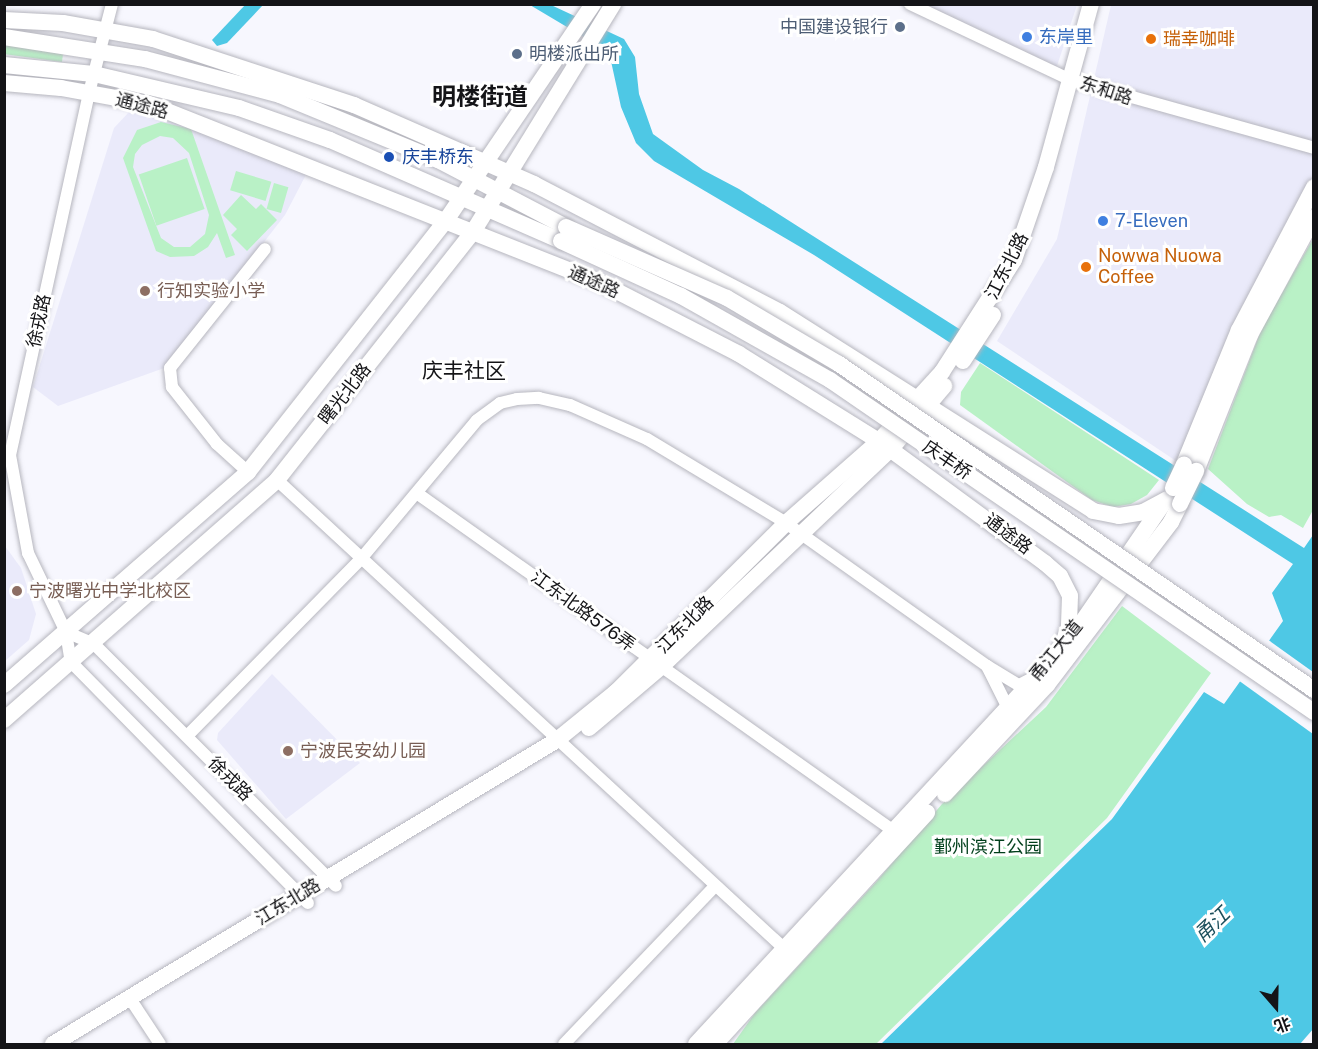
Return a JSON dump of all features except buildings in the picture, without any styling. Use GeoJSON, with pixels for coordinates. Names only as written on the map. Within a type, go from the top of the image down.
{"type":"FeatureCollection","features":[{"type":"Feature","properties":{"kind":"main road","name":"曙光北路"},"geometry":{"type":"LineString","coordinates":[[4,685],[248,472],[447,219],[582,24],[593,4]]}},
{"type":"Feature","properties":{"kind":"main road","name":"曙光北路"},"geometry":{"type":"LineString","coordinates":[[4,720],[94,644],[277,480],[473,232],[613,4]]}},
{"type":"Feature","properties":{"kind":"main road","name":"江东北路"},"geometry":{"type":"LineString","coordinates":[[1076,81],[1091,4]]}},
{"type":"Feature","properties":{"kind":"main road","name":"江东北路"},"geometry":{"type":"LineString","coordinates":[[53,1044],[132,1002],[561,744],[656,663],[793,527],[884,445],[925,401],[947,373],[1023,263],[1076,81],[1102,4]]}},
{"type":"Feature","properties":{"kind":"main road"},"geometry":{"type":"LineString","coordinates":[[4,20],[104,30],[153,39],[354,105],[508,172],[780,312],[925,401],[1093,511],[1127,515],[1143,512],[1173,497]]}},
{"type":"Feature","properties":{"kind":"main road"},"geometry":{"type":"LineString","coordinates":[[4,37],[190,69],[280,95],[359,125],[474,179],[564,234]]}},
{"type":"Feature","properties":{"kind":"main road","name":"通途路"},"geometry":{"type":"LineString","coordinates":[[4,64],[94,74],[239,108],[330,140],[487,208],[564,234]]}},
{"type":"Feature","properties":{"kind":"main road","name":"通途路"},"geometry":{"type":"LineString","coordinates":[[4,83],[89,93],[149,104],[447,219],[473,232],[599,282],[739,354],[884,445],[996,524],[1060,576],[1070,596],[1070,610],[1062,646]]}},
{"type":"Feature","properties":{"kind":"main road","name":"甬江大道"},"geometry":{"type":"LineString","coordinates":[[1190,468],[1239,330],[1314,187]]}},
{"type":"Feature","properties":{"kind":"main road","name":"甬江大道"},"geometry":{"type":"LineString","coordinates":[[715,1044],[895,832],[1037,676],[1173,497],[1190,468],[1250,335],[1314,218]]}},
{"type":"Feature","properties":{"kind":"main road","name":"庆丰桥"},"geometry":{"type":"LineString","coordinates":[[564,234],[727,298],[839,364],[1314,690]]}},
{"type":"Feature","properties":{"kind":"main road","name":"庆丰桥"},"geometry":{"type":"LineString","coordinates":[[564,234],[681,296],[830,380],[1314,712]]}},
{"type":"Feature","properties":{"kind":"main road","name":"甬江大道"},"geometry":{"type":"LineString","coordinates":[[696,1044],[791,955],[1047,685],[1171,522],[1173,497]]}},
{"type":"Feature","properties":{"kind":"main road","name":"江东北路"},"geometry":{"type":"LineString","coordinates":[[72,1044],[132,1002]]}},
{"type":"Feature","properties":{"kind":"street","name":"徐戎路"},"geometry":{"type":"LineString","coordinates":[[112,4],[98,52],[10,455],[28,553],[66,632],[71,663],[304,899]]}},
{"type":"Feature","properties":{"kind":"street","name":"东和路"},"geometry":{"type":"LineString","coordinates":[[910,4],[1076,81],[1314,148]]}},
{"type":"Feature","properties":{"kind":"street"},"geometry":{"type":"LineString","coordinates":[[248,472],[217,444],[172,387],[170,368],[266,249]]}},
{"type":"Feature","properties":{"kind":"street"},"geometry":{"type":"LineString","coordinates":[[187,736],[360,560],[418,494],[477,420],[507,400],[539,398],[570,405],[647,439],[793,527],[987,666],[1019,685],[1037,676]]}},
{"type":"Feature","properties":{"kind":"street"},"geometry":{"type":"LineString","coordinates":[[277,480],[360,560],[714,887],[791,955]]}},
{"type":"Feature","properties":{"kind":"street","name":"江东北路576弄"},"geometry":{"type":"LineString","coordinates":[[418,494],[895,832]]}},
{"type":"Feature","properties":{"kind":"street","name":"徐戎路"},"geometry":{"type":"LineString","coordinates":[[66,632],[94,644],[332,882]]}},
{"type":"Feature","properties":{"kind":"street"},"geometry":{"type":"LineString","coordinates":[[987,666],[1008,708]]}},
{"type":"Feature","properties":{"kind":"street"},"geometry":{"type":"LineString","coordinates":[[564,1044],[714,887]]}},
{"type":"Feature","properties":{"kind":"street"},"geometry":{"type":"LineString","coordinates":[[132,1002],[160,1044]]}},
{"type":"Feature","properties":{"kind":"shaded area","name":"东岸里"},"geometry":{"type":"Polygon","coordinates":[[[919,5],[1077,5],[1056,69],[919,5]]]}},
{"type":"Feature","properties":{"kind":"shaded area"},"geometry":{"type":"Polygon","coordinates":[[[1111,5],[1313,5],[1313,176],[1230,330],[1179,463],[997,341],[1057,239],[1111,5]]]}},
{"type":"Feature","properties":{"kind":"shaded area","name":"行知实验小学"},"geometry":{"type":"Polygon","coordinates":[[[129,112],[143,113],[226,139],[309,169],[285,215],[167,367],[58,406],[33,387],[114,128],[129,112]]]}},
{"type":"Feature","properties":{"kind":"shaded area","name":"宁波曙光中学北校区"},"geometry":{"type":"Polygon","coordinates":[[[5,546],[21,568],[36,614],[29,640],[5,661],[5,546]]]}},
{"type":"Feature","properties":{"kind":"shaded area","name":"宁波民安幼儿园"},"geometry":{"type":"Polygon","coordinates":[[[272,674],[360,763],[286,819],[217,740],[218,733],[272,674]]]}},
{"type":"Feature","properties":{"kind":"green space"},"geometry":{"type":"Polygon","coordinates":[[[5,43],[63,51],[62,62],[4,54],[5,43]]]}},
{"type":"Feature","properties":{"kind":"green space"},"geometry":{"type":"Polygon","coordinates":[[[161,122],[191,129],[235,255],[226,258],[217,233],[208,247],[194,256],[170,257],[156,251],[123,158],[137,130],[161,122]],[[160,136],[142,145],[135,154],[133,167],[161,238],[174,247],[190,247],[205,234],[209,215],[189,153],[173,138],[160,136]]]}},
{"type":"Feature","properties":{"kind":"green space"},"geometry":{"type":"Polygon","coordinates":[[[187,158],[205,209],[156,226],[139,175],[187,158]]]}},
{"type":"Feature","properties":{"kind":"green space"},"geometry":{"type":"Polygon","coordinates":[[[236,171],[271,182],[266,201],[230,190],[236,171]]]}},
{"type":"Feature","properties":{"kind":"green space"},"geometry":{"type":"Polygon","coordinates":[[[274,183],[288,187],[281,213],[267,209],[274,183]]]}},
{"type":"Feature","properties":{"kind":"green space"},"geometry":{"type":"Polygon","coordinates":[[[241,195],[256,209],[261,204],[277,220],[247,251],[231,235],[237,229],[223,215],[241,195]]]}},
{"type":"Feature","properties":{"kind":"green space"},"geometry":{"type":"Polygon","coordinates":[[[1313,239],[1313,510],[1303,528],[1281,515],[1269,517],[1247,504],[1208,469],[1262,328],[1313,239]]]}},
{"type":"Feature","properties":{"kind":"green space"},"geometry":{"type":"Polygon","coordinates":[[[980,363],[1159,480],[1147,495],[1131,504],[1113,507],[1092,500],[960,405],[961,392],[980,363]]]}},
{"type":"Feature","properties":{"kind":"green space","name":"鄞州滨江公园"},"geometry":{"type":"Polygon","coordinates":[[[1122,606],[1211,673],[1107,818],[876,1044],[733,1044],[755,1013],[877,881],[942,804],[1046,707],[1122,606]]]}},
{"type":"Feature","properties":{"kind":"water"},"geometry":{"type":"Polygon","coordinates":[[[246,4],[263,5],[227,43],[217,46],[212,40],[246,4]]]}},
{"type":"Feature","properties":{"kind":"water","name":"甬江"},"geometry":{"type":"Polygon","coordinates":[[[530,5],[551,5],[624,39],[635,57],[639,94],[653,134],[703,170],[739,189],[1304,548],[1313,535],[1314,1028],[1300,1044],[881,1044],[1112,819],[1204,692],[1224,704],[1283,621],[1272,593],[1293,564],[814,255],[654,161],[636,143],[621,107],[609,52],[530,5]]]}},
{"type":"Feature","properties":{"kind":"pier"},"geometry":{"type":"Polygon","coordinates":[[[1267,639],[1313,672],[1313,734],[1238,680],[1267,639]]]}},
{"type":"Feature","properties":{"kind":"place","name":"中国建设银行"},"geometry":{"type":"Point","coordinates":[900,27]}},
{"type":"Feature","properties":{"kind":"place","name":"东岸里"},"geometry":{"type":"Point","coordinates":[1027,37]}},
{"type":"Feature","properties":{"kind":"place","name":"瑞幸咖啡"},"geometry":{"type":"Point","coordinates":[1151,39]}},
{"type":"Feature","properties":{"kind":"place","name":"明楼派出所"},"geometry":{"type":"Point","coordinates":[517,54]}},
{"type":"Feature","properties":{"kind":"place","name":"庆丰桥东"},"geometry":{"type":"Point","coordinates":[389,157]}},
{"type":"Feature","properties":{"kind":"place","name":"7-Eleven"},"geometry":{"type":"Point","coordinates":[1103,221]}},
{"type":"Feature","properties":{"kind":"place","name":"Nowwa Nuowa Coffee"},"geometry":{"type":"Point","coordinates":[1086,267]}},
{"type":"Feature","properties":{"kind":"place","name":"行知实验小学"},"geometry":{"type":"Point","coordinates":[145,291]}},
{"type":"Feature","properties":{"kind":"place","name":"宁波曙光中学北校区"},"geometry":{"type":"Point","coordinates":[17,591]}},
{"type":"Feature","properties":{"kind":"place","name":"宁波民安幼儿园"},"geometry":{"type":"Point","coordinates":[288,751]}},
{"type":"Feature","properties":{"kind":"district","name":"明楼街道"},"geometry":{"type":"Point","coordinates":[480,97]}},
{"type":"Feature","properties":{"kind":"district","name":"庆丰社区"},"geometry":{"type":"Point","coordinates":[464,371]}}]}
